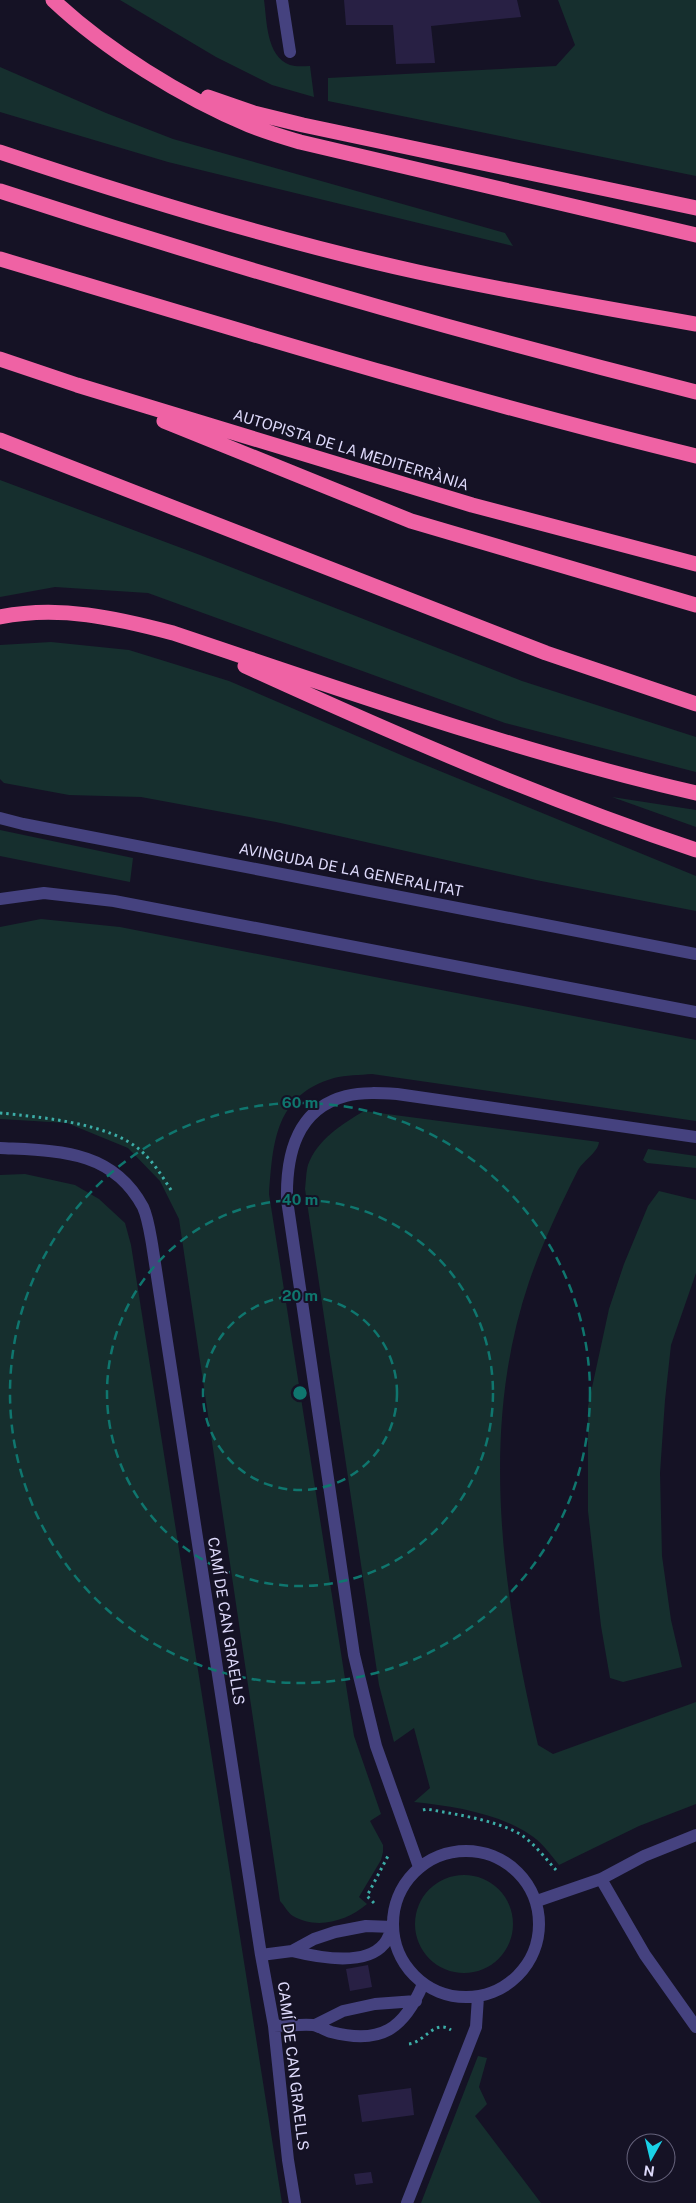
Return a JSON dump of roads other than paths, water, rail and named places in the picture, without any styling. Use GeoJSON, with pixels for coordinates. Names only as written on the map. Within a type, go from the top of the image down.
{"type":"FeatureCollection","features":[{"type":"Feature","properties":{"kind":"highway"},"geometry":{"type":"LineString","coordinates":[[53,0],[96,36],[143,68],[197,101],[250,125],[300,142],[696,235]]}},
{"type":"Feature","properties":{"kind":"highway"},"geometry":{"type":"LineString","coordinates":[[143,68],[200,94],[262,115],[696,208]]}},
{"type":"Feature","properties":{"kind":"highway"},"geometry":{"type":"LineString","coordinates":[[0,152],[287,240],[417,271],[565,301],[696,324]]}},
{"type":"Feature","properties":{"kind":"highway"},"geometry":{"type":"LineString","coordinates":[[0,191],[139,235],[503,341],[696,392]]}},
{"type":"Feature","properties":{"kind":"highway"},"geometry":{"type":"LineString","coordinates":[[0,258],[222,326],[511,408],[696,456]]}},
{"type":"Feature","properties":{"kind":"highway","name":"AUTOPISTA DE LA MEDITERRÀNIA"},"geometry":{"type":"LineString","coordinates":[[0,359],[77,386],[472,505],[696,564]]}},
{"type":"Feature","properties":{"kind":"highway"},"geometry":{"type":"LineString","coordinates":[[77,386],[411,521],[696,605]]}},
{"type":"Feature","properties":{"kind":"highway"},"geometry":{"type":"LineString","coordinates":[[0,440],[546,653],[696,704]]}},
{"type":"Feature","properties":{"kind":"highway"},"geometry":{"type":"LineString","coordinates":[[0,617],[34,611],[68,613],[133,622],[173,633],[524,749],[696,794]]}},
{"type":"Feature","properties":{"kind":"highway"},"geometry":{"type":"LineString","coordinates":[[173,633],[405,739],[535,793],[696,850]]}},
{"type":"Feature","properties":{"kind":"street"},"geometry":{"type":"LineString","coordinates":[[282,0],[290,52]]}},
{"type":"Feature","properties":{"kind":"street","name":"AVINGUDA DE LA GENERALITAT"},"geometry":{"type":"LineString","coordinates":[[0,818],[696,954]]}},
{"type":"Feature","properties":{"kind":"street"},"geometry":{"type":"LineString","coordinates":[[0,899],[44,894],[114,901],[696,1012]]}},
{"type":"Feature","properties":{"kind":"street"},"geometry":{"type":"LineString","coordinates":[[420,1866],[376,1746],[354,1655],[287,1200],[286,1176],[289,1157],[295,1140],[304,1125],[316,1111],[330,1102],[347,1096],[368,1093],[397,1094],[696,1137]]}},
{"type":"Feature","properties":{"kind":"street","name":"CAMÍ DE CAN GRAELLS"},"geometry":{"type":"LineString","coordinates":[[0,1148],[57,1151],[76,1154],[98,1162],[132,1191],[144,1209],[152,1244],[260,1955],[274,2026],[288,2160],[295,2203]]}},
{"type":"Feature","properties":{"kind":"street"},"geometry":{"type":"LineString","coordinates":[[537,1902],[601,1878],[644,1856],[696,1835]]}},
{"type":"Feature","properties":{"kind":"street"},"geometry":{"type":"LineString","coordinates":[[462,1851],[501,1860],[527,1885],[537,1902],[540,1924],[528,1964],[514,1979],[478,1997],[453,1996],[436,1992],[423,1984],[412,1973],[396,1945],[393,1927],[395,1906],[400,1892],[408,1878],[420,1866],[448,1853],[462,1851]]}},
{"type":"Feature","properties":{"kind":"street"},"geometry":{"type":"LineString","coordinates":[[601,1878],[645,1955],[696,2027]]}},
{"type":"Feature","properties":{"kind":"street"},"geometry":{"type":"LineString","coordinates":[[292,1951],[314,1939],[335,1932],[366,1926],[393,1927]]}},
{"type":"Feature","properties":{"kind":"street"},"geometry":{"type":"LineString","coordinates":[[260,1955],[292,1951],[322,1958],[358,1956],[372,1952],[383,1945],[393,1927]]}},
{"type":"Feature","properties":{"kind":"street"},"geometry":{"type":"LineString","coordinates":[[274,2026],[315,2025],[331,2032],[363,2036],[379,2034],[405,2018],[416,2001],[423,1984]]}},
{"type":"Feature","properties":{"kind":"street"},"geometry":{"type":"LineString","coordinates":[[407,2203],[476,2027],[478,1997]]}},
{"type":"Feature","properties":{"kind":"street"},"geometry":{"type":"LineString","coordinates":[[315,2025],[343,2011],[375,2004],[416,2001]]}}]}
